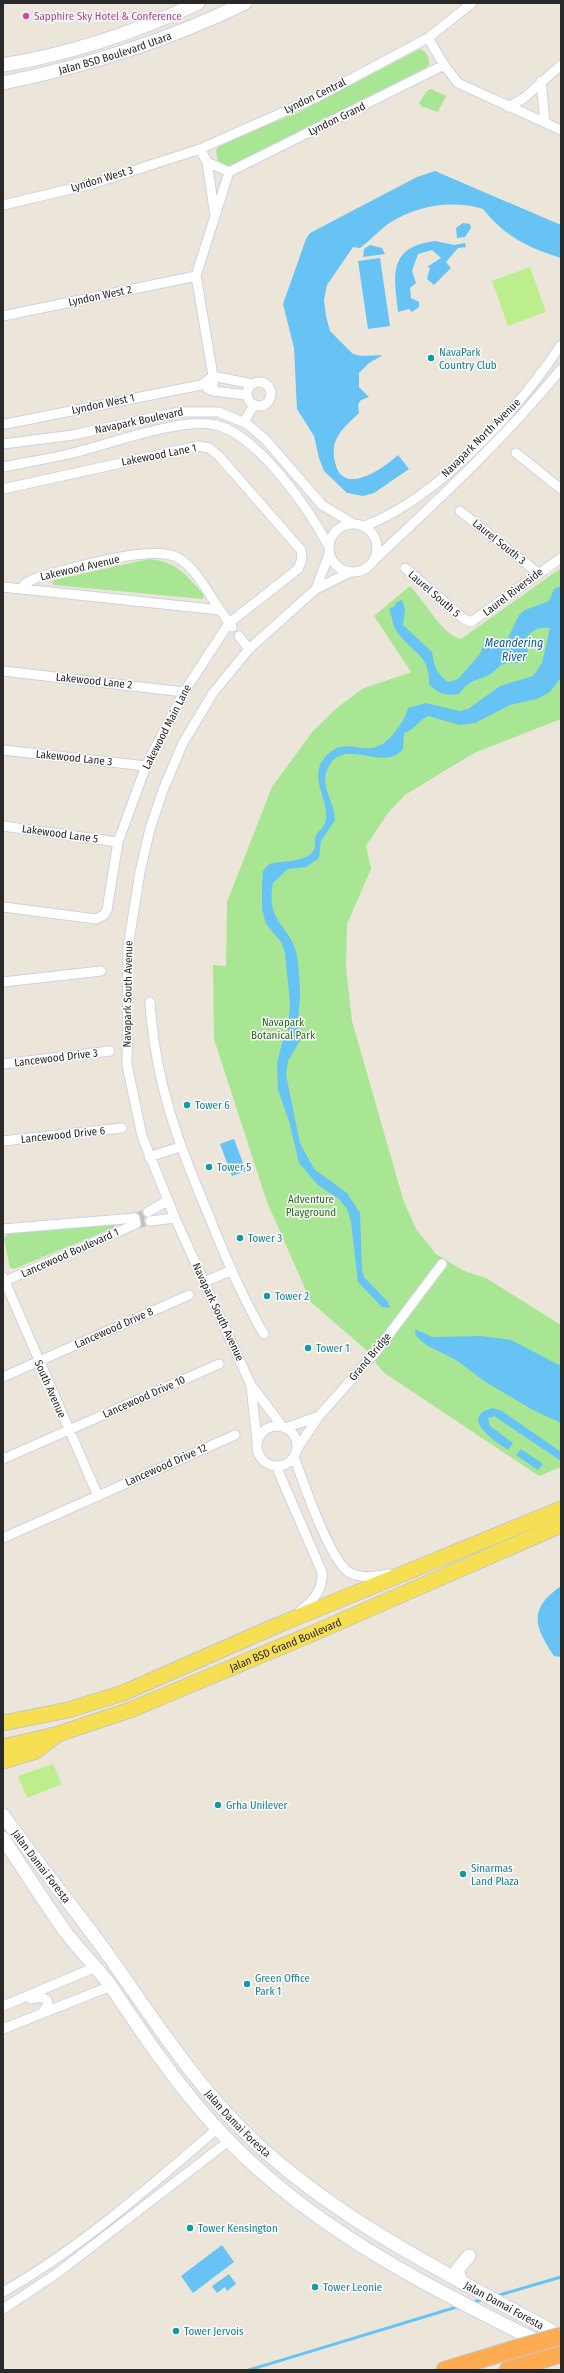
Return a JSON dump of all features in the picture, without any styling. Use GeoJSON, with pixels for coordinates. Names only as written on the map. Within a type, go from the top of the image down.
{"type":"FeatureCollection","features":[{"type":"Feature","properties":{"kind":"highway"},"geometry":{"type":"LineString","coordinates":[[445,2370],[561,2336]]}},
{"type":"Feature","properties":{"kind":"highway"},"geometry":{"type":"LineString","coordinates":[[508,2370],[561,2354]]}},
{"type":"Feature","properties":{"kind":"main road","name":"Jalan BSD Boulevard Utara"},"geometry":{"type":"LineString","coordinates":[[3,65],[98,42],[141,27],[198,3]]}},
{"type":"Feature","properties":{"kind":"main road","name":"Jalan BSD Boulevard Utara"},"geometry":{"type":"LineString","coordinates":[[3,83],[80,66],[154,43],[245,3]]}},
{"type":"Feature","properties":{"kind":"main road","name":"Jalan BSD Grand Boulevard"},"geometry":{"type":"LineString","coordinates":[[3,1747],[55,1735],[116,1715],[186,1688],[551,1523],[561,1509]]}},
{"type":"Feature","properties":{"kind":"main road","name":"Jalan BSD Grand Boulevard"},"geometry":{"type":"LineString","coordinates":[[3,1723],[60,1712],[123,1693],[278,1625],[427,1563],[551,1523]]}},
{"type":"Feature","properties":{"kind":"main road"},"geometry":{"type":"LineString","coordinates":[[3,1761],[36,1751],[55,1735]]}},
{"type":"Feature","properties":{"kind":"main road","name":"Jalan Damai Foresta"},"geometry":{"type":"LineString","coordinates":[[3,1815],[89,1929],[180,2058],[227,2115],[278,2162],[342,2211],[397,2247],[561,2336]]}},
{"type":"Feature","properties":{"kind":"main road","name":"Jalan Damai Foresta"},"geometry":{"type":"LineString","coordinates":[[3,1838],[37,1893],[65,1931],[111,1986],[164,2064],[218,2128],[282,2190],[314,2214],[357,2242],[493,2319],[561,2354]]}},
{"type":"Feature","properties":{"kind":"main road"},"geometry":{"type":"LineString","coordinates":[[461,2282],[458,2270],[469,2256]]}},
{"type":"Feature","properties":{"kind":"street","name":"Lyndon Central"},"geometry":{"type":"LineString","coordinates":[[200,149],[315,98],[428,38],[472,3]]}},
{"type":"Feature","properties":{"kind":"street"},"geometry":{"type":"LineString","coordinates":[[428,38],[444,65],[458,82],[561,130]]}},
{"type":"Feature","properties":{"kind":"street","name":"Lyndon Grand"},"geometry":{"type":"LineString","coordinates":[[229,172],[444,65]]}},
{"type":"Feature","properties":{"kind":"street"},"geometry":{"type":"LineString","coordinates":[[508,106],[524,98],[541,81],[561,65]]}},
{"type":"Feature","properties":{"kind":"street"},"geometry":{"type":"LineString","coordinates":[[541,81],[545,122]]}},
{"type":"Feature","properties":{"kind":"street"},"geometry":{"type":"LineString","coordinates":[[200,149],[207,162],[215,216]]}},
{"type":"Feature","properties":{"kind":"street","name":"Lyndon West 3"},"geometry":{"type":"LineString","coordinates":[[3,205],[92,184],[200,149]]}},
{"type":"Feature","properties":{"kind":"street"},"geometry":{"type":"LineString","coordinates":[[207,162],[229,172],[196,276],[213,376],[213,391]]}},
{"type":"Feature","properties":{"kind":"street","name":"Lyndon West 2"},"geometry":{"type":"LineString","coordinates":[[3,316],[196,276]]}},
{"type":"Feature","properties":{"kind":"street","name":"Navapark North Avenue"},"geometry":{"type":"LineString","coordinates":[[365,526],[399,510],[442,478],[504,418],[534,382],[561,345]]}},
{"type":"Feature","properties":{"kind":"street","name":"Navapark North Avenue"},"geometry":{"type":"LineString","coordinates":[[374,560],[451,489],[544,390],[561,369]]}},
{"type":"Feature","properties":{"kind":"street"},"geometry":{"type":"LineString","coordinates":[[213,376],[252,384],[264,382],[271,392],[266,404],[254,405],[247,395],[213,391],[201,384],[213,376]]}},
{"type":"Feature","properties":{"kind":"street"},"geometry":{"type":"LineString","coordinates":[[534,382],[544,390]]}},
{"type":"Feature","properties":{"kind":"street","name":"Lyndon West 1"},"geometry":{"type":"LineString","coordinates":[[6,424],[201,384]]}},
{"type":"Feature","properties":{"kind":"street"},"geometry":{"type":"LineString","coordinates":[[247,395],[252,384]]}},
{"type":"Feature","properties":{"kind":"street"},"geometry":{"type":"LineString","coordinates":[[244,422],[254,405]]}},
{"type":"Feature","properties":{"kind":"street","name":"Navapark Boulevard"},"geometry":{"type":"LineString","coordinates":[[3,444],[47,440],[178,412],[219,412],[244,422],[264,439],[322,505],[352,523]]}},
{"type":"Feature","properties":{"kind":"street","name":"Navapark Boulevard"},"geometry":{"type":"LineString","coordinates":[[3,467],[76,452],[185,423],[216,424],[232,430],[243,437],[257,450],[282,478],[316,524],[329,550]]}},
{"type":"Feature","properties":{"kind":"street"},"geometry":{"type":"LineString","coordinates":[[73,435],[76,452]]}},
{"type":"Feature","properties":{"kind":"street"},"geometry":{"type":"LineString","coordinates":[[47,440],[50,457]]}},
{"type":"Feature","properties":{"kind":"street","name":"Lakewood Lane 1"},"geometry":{"type":"LineString","coordinates":[[3,489],[198,446],[209,448],[218,456],[301,550],[302,559],[298,569]]}},
{"type":"Feature","properties":{"kind":"street"},"geometry":{"type":"LineString","coordinates":[[516,453],[561,489]]}},
{"type":"Feature","properties":{"kind":"street","name":"Laurel South 3"},"geometry":{"type":"LineString","coordinates":[[460,511],[538,573]]}},
{"type":"Feature","properties":{"kind":"street"},"geometry":{"type":"LineString","coordinates":[[352,523],[365,526],[376,539],[377,550],[374,560],[366,568],[350,572],[337,566],[329,550],[331,536],[338,528],[352,523]]}},
{"type":"Feature","properties":{"kind":"street","name":"Navapark South Avenue"},"geometry":{"type":"LineString","coordinates":[[316,589],[329,550]]}},
{"type":"Feature","properties":{"kind":"street","name":"Lakewood Avenue"},"geometry":{"type":"LineString","coordinates":[[21,589],[26,583],[36,578],[131,556],[163,553],[177,557],[188,565],[231,625]]}},
{"type":"Feature","properties":{"kind":"street","name":"Laurel Riverside"},"geometry":{"type":"LineString","coordinates":[[464,619],[471,622],[476,619],[538,573],[561,558]]}},
{"type":"Feature","properties":{"kind":"street","name":"Laurel South 5"},"geometry":{"type":"LineString","coordinates":[[405,568],[464,619]]}},
{"type":"Feature","properties":{"kind":"street","name":"Lakewood Main Lane"},"geometry":{"type":"LineString","coordinates":[[3,906],[96,919],[104,915],[107,910],[118,842],[146,766],[184,692],[231,625],[298,569]]}},
{"type":"Feature","properties":{"kind":"street","name":"Navapark South Avenue"},"geometry":{"type":"LineString","coordinates":[[284,1427],[251,1385],[167,1201],[149,1157],[138,1124],[127,1065],[128,947],[140,872],[150,829],[163,790],[183,743],[213,693],[249,649],[316,589],[350,572]]}},
{"type":"Feature","properties":{"kind":"street"},"geometry":{"type":"LineString","coordinates":[[3,587],[21,589]]}},
{"type":"Feature","properties":{"kind":"street","name":"Lakewood Avenue"},"geometry":{"type":"LineString","coordinates":[[21,589],[220,610]]}},
{"type":"Feature","properties":{"kind":"street"},"geometry":{"type":"LineString","coordinates":[[239,636],[249,649]]}},
{"type":"Feature","properties":{"kind":"street","name":"Lakewood Lane 2"},"geometry":{"type":"LineString","coordinates":[[3,671],[184,692]]}},
{"type":"Feature","properties":{"kind":"street","name":"Lakewood Lane 3"},"geometry":{"type":"LineString","coordinates":[[3,750],[146,766]]}},
{"type":"Feature","properties":{"kind":"street","name":"Lakewood Lane 5"},"geometry":{"type":"LineString","coordinates":[[3,826],[118,842]]}},
{"type":"Feature","properties":{"kind":"street"},"geometry":{"type":"LineString","coordinates":[[3,982],[101,971]]}},
{"type":"Feature","properties":{"kind":"street"},"geometry":{"type":"LineString","coordinates":[[150,1002],[157,1067],[180,1147],[232,1270],[264,1334]]}},
{"type":"Feature","properties":{"kind":"street","name":"Lancewood Drive 3"},"geometry":{"type":"LineString","coordinates":[[3,1064],[110,1051]]}},
{"type":"Feature","properties":{"kind":"street","name":"Lancewood Drive 6"},"geometry":{"type":"LineString","coordinates":[[3,1141],[122,1128]]}},
{"type":"Feature","properties":{"kind":"street"},"geometry":{"type":"LineString","coordinates":[[149,1157],[180,1147]]}},
{"type":"Feature","properties":{"kind":"street"},"geometry":{"type":"LineString","coordinates":[[167,1201],[149,1216],[175,1218]]}},
{"type":"Feature","properties":{"kind":"street","name":"Lancewood Boulevard 1"},"geometry":{"type":"LineString","coordinates":[[3,1229],[135,1221],[3,1280]]}},
{"type":"Feature","properties":{"kind":"street","name":"Grand Bridge"},"geometry":{"type":"LineString","coordinates":[[296,1453],[319,1416],[375,1353],[442,1264]]}},
{"type":"Feature","properties":{"kind":"street"},"geometry":{"type":"LineString","coordinates":[[204,1282],[232,1270]]}},
{"type":"Feature","properties":{"kind":"street","name":"South Avenue"},"geometry":{"type":"LineString","coordinates":[[3,1280],[98,1496]]}},
{"type":"Feature","properties":{"kind":"street","name":"Lancewood Drive 8"},"geometry":{"type":"LineString","coordinates":[[3,1377],[189,1295]]}},
{"type":"Feature","properties":{"kind":"street","name":"Lancewood Drive 10"},"geometry":{"type":"LineString","coordinates":[[3,1459],[219,1364]]}},
{"type":"Feature","properties":{"kind":"street","name":"Navapark South Avenue"},"geometry":{"type":"LineString","coordinates":[[251,1385],[257,1444]]}},
{"type":"Feature","properties":{"kind":"street"},"geometry":{"type":"LineString","coordinates":[[296,1453],[286,1464],[276,1466],[263,1460],[258,1451],[257,1444],[261,1434],[272,1426],[284,1427],[319,1416]]}},
{"type":"Feature","properties":{"kind":"street"},"geometry":{"type":"LineString","coordinates":[[284,1427],[296,1438],[296,1453],[311,1501],[323,1531],[341,1564],[348,1572],[360,1577],[389,1574],[427,1563]]}},
{"type":"Feature","properties":{"kind":"street","name":"Lancewood Drive 12"},"geometry":{"type":"LineString","coordinates":[[3,1538],[235,1434]]}},
{"type":"Feature","properties":{"kind":"street"},"geometry":{"type":"LineString","coordinates":[[276,1466],[322,1572],[320,1589],[308,1605],[278,1625]]}},
{"type":"Feature","properties":{"kind":"street"},"geometry":{"type":"LineString","coordinates":[[295,1509],[311,1501]]}},
{"type":"Feature","properties":{"kind":"street"},"geometry":{"type":"LineString","coordinates":[[307,1538],[323,1531]]}},
{"type":"Feature","properties":{"kind":"street"},"geometry":{"type":"LineString","coordinates":[[3,2006],[96,1967]]}},
{"type":"Feature","properties":{"kind":"street"},"geometry":{"type":"LineString","coordinates":[[3,2029],[111,1986]]}},
{"type":"Feature","properties":{"kind":"street"},"geometry":{"type":"LineString","coordinates":[[16,2001],[42,1997],[47,2000],[48,2006],[42,2013]]}},
{"type":"Feature","properties":{"kind":"street"},"geometry":{"type":"LineString","coordinates":[[3,2292],[40,2270],[72,2247],[177,2164],[218,2128]]}},
{"type":"Feature","properties":{"kind":"street"},"geometry":{"type":"LineString","coordinates":[[3,2309],[56,2274],[230,2140]]}},
{"type":"Feature","properties":{"kind":"street"},"geometry":{"type":"LineString","coordinates":[[177,2164],[185,2174]]}},
{"type":"Feature","properties":{"kind":"green space"},"geometry":{"type":"Polygon","coordinates":[[[420,49],[428,55],[429,59],[429,65],[424,69],[233,165],[225,166],[218,162],[216,151],[219,145],[299,112],[420,49]]]}},
{"type":"Feature","properties":{"kind":"green space"},"geometry":{"type":"Polygon","coordinates":[[[431,89],[446,96],[438,112],[421,106],[419,103],[427,91],[431,89]]]}},
{"type":"Feature","properties":{"kind":"green space"},"geometry":{"type":"Polygon","coordinates":[[[530,267],[546,312],[508,326],[492,281],[530,267]]]}},
{"type":"Feature","properties":{"kind":"green space"},"geometry":{"type":"Polygon","coordinates":[[[149,559],[167,563],[181,571],[204,595],[203,599],[54,585],[52,582],[54,580],[149,559]]]}},
{"type":"Feature","properties":{"kind":"green space","name":"Navapark Botanical Park"},"geometry":{"type":"Polygon","coordinates":[[[561,568],[561,719],[474,753],[405,795],[388,813],[366,846],[371,869],[347,924],[346,967],[352,1021],[403,1199],[416,1229],[436,1254],[464,1271],[486,1278],[561,1325],[561,1467],[539,1476],[383,1372],[365,1349],[311,1302],[267,1202],[214,1039],[213,965],[226,966],[227,902],[272,787],[313,731],[338,707],[362,689],[411,672],[374,616],[410,586],[440,624],[454,636],[461,639],[561,568]]]}},
{"type":"Feature","properties":{"kind":"green space"},"geometry":{"type":"Polygon","coordinates":[[[112,1223],[115,1225],[113,1228],[14,1269],[10,1268],[4,1239],[8,1234],[112,1223]]]}},
{"type":"Feature","properties":{"kind":"green space"},"geometry":{"type":"Polygon","coordinates":[[[53,1764],[62,1784],[27,1798],[18,1776],[53,1764]]]}},
{"type":"Feature","properties":{"kind":"water"},"geometry":{"type":"Polygon","coordinates":[[[435,171],[561,225],[561,258],[538,250],[508,234],[483,209],[460,205],[424,208],[402,216],[383,228],[360,248],[353,247],[327,285],[324,300],[330,331],[353,354],[361,356],[383,355],[369,363],[359,373],[359,387],[369,397],[361,400],[358,404],[359,413],[344,428],[337,438],[334,450],[335,462],[339,473],[346,478],[354,479],[364,477],[374,472],[392,461],[398,455],[409,469],[374,493],[363,496],[347,493],[324,471],[319,458],[314,436],[297,409],[294,348],[283,304],[306,239],[310,233],[417,177],[435,171]]]}},
{"type":"Feature","properties":{"kind":"water"},"geometry":{"type":"Polygon","coordinates":[[[463,223],[470,224],[471,228],[465,237],[457,238],[456,228],[463,223]]]}},
{"type":"Feature","properties":{"kind":"water"},"geometry":{"type":"Polygon","coordinates":[[[435,241],[454,245],[465,243],[466,247],[458,248],[446,262],[451,268],[434,285],[427,279],[430,268],[427,267],[441,258],[432,250],[418,254],[412,271],[416,283],[410,288],[411,298],[419,302],[419,307],[412,312],[409,309],[398,312],[395,275],[397,265],[401,257],[408,250],[419,244],[435,241]]]}},
{"type":"Feature","properties":{"kind":"water"},"geometry":{"type":"Polygon","coordinates":[[[370,245],[382,248],[385,254],[363,257],[364,249],[370,245]]]}},
{"type":"Feature","properties":{"kind":"water"},"geometry":{"type":"Polygon","coordinates":[[[380,258],[390,326],[368,329],[358,261],[380,258]]]}},
{"type":"Feature","properties":{"kind":"water","name":"Meandering River"},"geometry":{"type":"Polygon","coordinates":[[[561,586],[561,678],[550,692],[537,699],[510,705],[475,723],[459,725],[428,716],[411,730],[404,733],[403,749],[395,756],[385,758],[353,754],[343,755],[334,760],[327,770],[325,783],[333,807],[335,820],[321,841],[319,858],[306,867],[288,869],[273,883],[271,897],[275,916],[294,945],[297,956],[300,984],[298,1025],[301,1039],[288,1061],[286,1075],[300,1143],[314,1169],[347,1193],[360,1213],[362,1269],[364,1277],[388,1302],[390,1308],[382,1307],[358,1282],[351,1222],[347,1209],[339,1199],[318,1185],[299,1163],[289,1121],[278,1090],[277,1063],[283,1039],[288,1033],[290,1003],[285,953],[281,942],[266,924],[262,909],[263,871],[269,864],[300,859],[311,854],[314,850],[316,835],[323,827],[326,820],[325,804],[318,780],[318,771],[326,756],[335,749],[344,746],[369,748],[378,746],[387,741],[404,719],[408,708],[426,703],[459,711],[468,709],[500,686],[533,676],[542,663],[550,628],[536,629],[530,633],[526,639],[528,650],[527,658],[523,662],[507,663],[499,666],[487,676],[471,682],[459,694],[450,695],[439,692],[429,684],[427,666],[423,660],[403,640],[395,628],[389,609],[395,606],[396,602],[402,600],[405,609],[403,625],[432,652],[437,669],[441,676],[448,682],[458,679],[480,654],[483,645],[488,642],[508,638],[519,615],[525,610],[549,601],[554,589],[561,586]]]}},
{"type":"Feature","properties":{"kind":"water"},"geometry":{"type":"Polygon","coordinates":[[[234,1139],[246,1171],[232,1176],[220,1144],[234,1139]]]}},
{"type":"Feature","properties":{"kind":"water"},"geometry":{"type":"Polygon","coordinates":[[[415,1329],[432,1337],[482,1336],[511,1340],[561,1366],[561,1423],[531,1409],[484,1381],[456,1360],[426,1345],[416,1336],[415,1329]]]}},
{"type":"Feature","properties":{"kind":"water"},"geometry":{"type":"Polygon","coordinates":[[[493,1408],[502,1411],[561,1452],[561,1461],[494,1416],[488,1418],[490,1426],[513,1443],[508,1450],[488,1436],[482,1429],[478,1417],[483,1412],[493,1408]]]}},
{"type":"Feature","properties":{"kind":"water"},"geometry":{"type":"Polygon","coordinates":[[[521,1449],[543,1464],[538,1470],[516,1455],[521,1449]]]}},
{"type":"Feature","properties":{"kind":"water"},"geometry":{"type":"Polygon","coordinates":[[[561,1586],[561,1657],[554,1656],[547,1645],[539,1627],[538,1618],[539,1610],[543,1602],[550,1594],[561,1586]]]}},
{"type":"Feature","properties":{"kind":"water"},"geometry":{"type":"Polygon","coordinates":[[[222,2245],[234,2262],[193,2293],[181,2276],[222,2245]]]}},
{"type":"Feature","properties":{"kind":"water"},"geometry":{"type":"Polygon","coordinates":[[[229,2274],[236,2284],[227,2291],[225,2287],[217,2293],[212,2286],[229,2274]]]}},
{"type":"Feature","properties":{"kind":"waterway"},"geometry":{"type":"LineString","coordinates":[[496,2296],[561,2277]]}},
{"type":"Feature","properties":{"kind":"waterway"},"geometry":{"type":"LineString","coordinates":[[471,2303],[484,2299]]}},
{"type":"Feature","properties":{"kind":"waterway"},"geometry":{"type":"LineString","coordinates":[[249,2370],[460,2306]]}},
{"type":"Feature","properties":{"kind":"tunnel"},"geometry":{"type":"LineString","coordinates":[[135,1218],[148,1212]]}},
{"type":"Feature","properties":{"kind":"tunnel"},"geometry":{"type":"LineString","coordinates":[[136,1224],[150,1221]]}},
{"type":"Feature","properties":{"kind":"place","name":"Sapphire Sky Hotel & Conference"},"geometry":{"type":"Point","coordinates":[26,16]}},
{"type":"Feature","properties":{"kind":"place","name":"NavaPark Country Club"},"geometry":{"type":"Point","coordinates":[431,358]}},
{"type":"Feature","properties":{"kind":"place","name":"Tower 6"},"geometry":{"type":"Point","coordinates":[187,1105]}},
{"type":"Feature","properties":{"kind":"place","name":"Tower 5"},"geometry":{"type":"Point","coordinates":[209,1167]}},
{"type":"Feature","properties":{"kind":"place","name":"Tower 3"},"geometry":{"type":"Point","coordinates":[240,1238]}},
{"type":"Feature","properties":{"kind":"place","name":"Tower 2"},"geometry":{"type":"Point","coordinates":[267,1296]}},
{"type":"Feature","properties":{"kind":"place","name":"Tower 1"},"geometry":{"type":"Point","coordinates":[308,1348]}},
{"type":"Feature","properties":{"kind":"place","name":"Grha Unilever"},"geometry":{"type":"Point","coordinates":[218,1805]}},
{"type":"Feature","properties":{"kind":"place","name":"Sinarmas Land Plaza"},"geometry":{"type":"Point","coordinates":[463,1874]}},
{"type":"Feature","properties":{"kind":"place","name":"Green Office Park 1"},"geometry":{"type":"Point","coordinates":[247,1984]}},
{"type":"Feature","properties":{"kind":"place","name":"Tower Kensington"},"geometry":{"type":"Point","coordinates":[190,2228]}},
{"type":"Feature","properties":{"kind":"place","name":"Tower Leonie"},"geometry":{"type":"Point","coordinates":[315,2287]}},
{"type":"Feature","properties":{"kind":"place","name":"Tower Jervois"},"geometry":{"type":"Point","coordinates":[176,2331]}},
{"type":"Feature","properties":{"kind":"park label","name":"Adventure Playground"},"geometry":{"type":"Point","coordinates":[311,1205]}}]}
